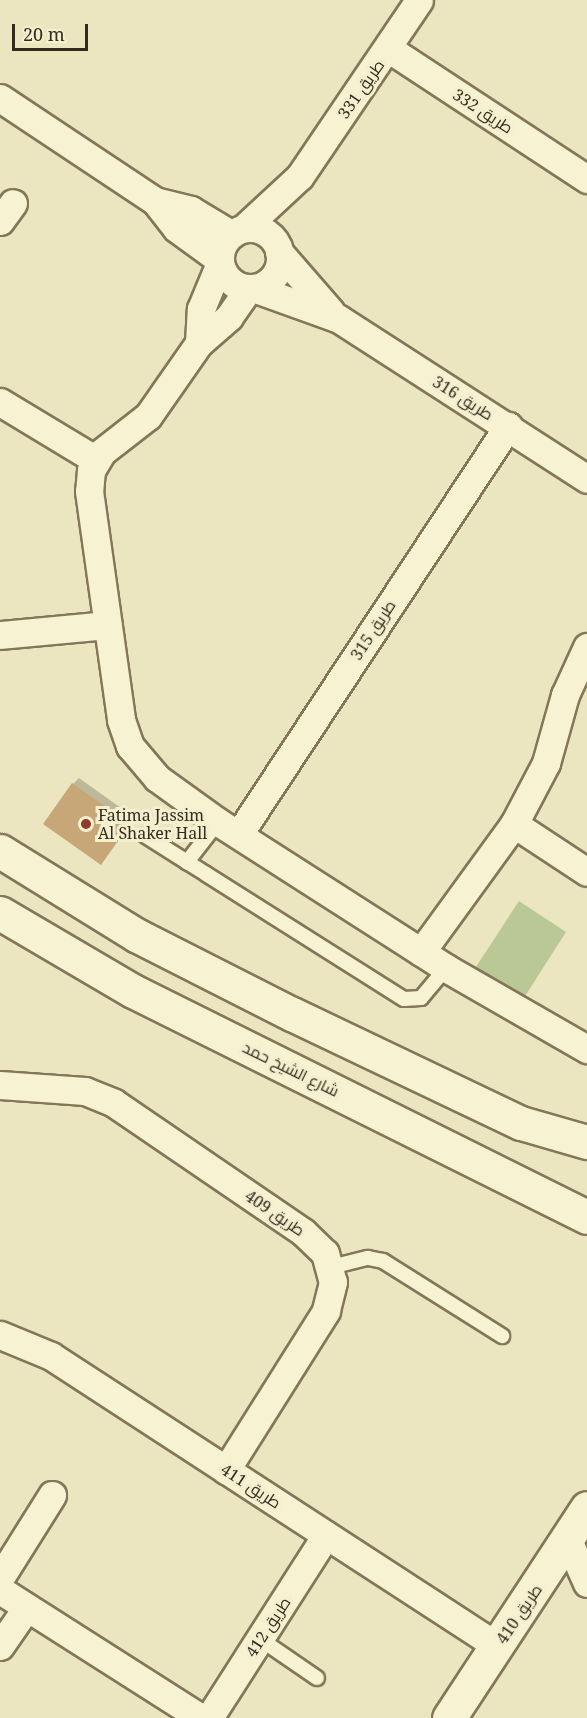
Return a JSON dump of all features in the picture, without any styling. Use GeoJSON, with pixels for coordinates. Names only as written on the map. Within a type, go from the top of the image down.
{"type":"FeatureCollection","features":[{"type":"Feature","properties":{"kind":"main road"},"geometry":{"type":"LineString","coordinates":[[0,850],[136,935],[521,1123],[587,1142]]}},
{"type":"Feature","properties":{"kind":"main road","name":"شارع الشيخ حمد"},"geometry":{"type":"LineString","coordinates":[[0,913],[133,991],[587,1217]]}},
{"type":"Feature","properties":{"kind":"main road"},"geometry":{"type":"LineString","coordinates":[[521,1123],[587,1123]]}},
{"type":"Feature","properties":{"kind":"main road","name":"طريق 410"},"geometry":{"type":"LineString","coordinates":[[449,1718],[587,1508]]}},
{"type":"Feature","properties":{"kind":"street","name":"طريق 331"},"geometry":{"type":"LineString","coordinates":[[238,231],[300,176],[419,0]]}},
{"type":"Feature","properties":{"kind":"street","name":"طريق 332"},"geometry":{"type":"LineString","coordinates":[[388,49],[584,170]]}},
{"type":"Feature","properties":{"kind":"street"},"geometry":{"type":"LineString","coordinates":[[0,98],[155,201],[176,228],[220,262],[233,283],[251,288]]}},
{"type":"Feature","properties":{"kind":"street","name":"طريق 331"},"geometry":{"type":"LineString","coordinates":[[279,250],[300,176]]}},
{"type":"Feature","properties":{"kind":"street"},"geometry":{"type":"LineString","coordinates":[[155,201],[196,212],[238,231],[269,234],[279,250],[271,280],[251,288],[229,317],[199,343],[148,416],[96,460],[89,491],[121,720],[130,746],[157,778],[229,828],[446,968],[587,1049]]}},
{"type":"Feature","properties":{"kind":"street"},"geometry":{"type":"LineString","coordinates":[[199,343],[201,309],[220,262],[238,231]]}},
{"type":"Feature","properties":{"kind":"street","name":"طريق 316"},"geometry":{"type":"LineString","coordinates":[[279,250],[339,319]]}},
{"type":"Feature","properties":{"kind":"street","name":"طريق 316"},"geometry":{"type":"LineString","coordinates":[[251,288],[339,319],[587,478]]}},
{"type":"Feature","properties":{"kind":"street"},"geometry":{"type":"LineString","coordinates":[[0,402],[96,460]]}},
{"type":"Feature","properties":{"kind":"street","name":"طريق 315"},"geometry":{"type":"LineString","coordinates":[[229,828],[507,426]]}},
{"type":"Feature","properties":{"kind":"street"},"geometry":{"type":"LineString","coordinates":[[0,635],[108,625]]}},
{"type":"Feature","properties":{"kind":"street"},"geometry":{"type":"LineString","coordinates":[[421,952],[514,824],[546,763],[565,695],[587,647]]}},
{"type":"Feature","properties":{"kind":"street"},"geometry":{"type":"LineString","coordinates":[[514,824],[587,872]]}},
{"type":"Feature","properties":{"kind":"street","name":"طريق 409"},"geometry":{"type":"LineString","coordinates":[[0,1085],[85,1091],[114,1103],[315,1241],[331,1267]]}},
{"type":"Feature","properties":{"kind":"street"},"geometry":{"type":"LineString","coordinates":[[226,1470],[326,1311],[331,1267]]}},
{"type":"Feature","properties":{"kind":"street","name":"طريق 411"},"geometry":{"type":"LineString","coordinates":[[0,1335],[51,1356],[497,1646]]}},
{"type":"Feature","properties":{"kind":"street"},"geometry":{"type":"LineString","coordinates":[[0,1578],[52,1495]]}},
{"type":"Feature","properties":{"kind":"street","name":"طريق 412"},"geometry":{"type":"LineString","coordinates":[[209,1718],[326,1535]]}},
{"type":"Feature","properties":{"kind":"street"},"geometry":{"type":"LineString","coordinates":[[568,1540],[587,1583]]}},
{"type":"Feature","properties":{"kind":"street"},"geometry":{"type":"LineString","coordinates":[[0,1590],[201,1718]]}},
{"type":"Feature","properties":{"kind":"street"},"geometry":{"type":"LineString","coordinates":[[0,1646],[27,1607]]}},
{"type":"Feature","properties":{"kind":"lane"},"geometry":{"type":"LineString","coordinates":[[188,862],[229,828]]}},
{"type":"Feature","properties":{"kind":"lane"},"geometry":{"type":"LineString","coordinates":[[146,836],[404,999],[421,998],[446,968]]}},
{"type":"Feature","properties":{"kind":"lane"},"geometry":{"type":"LineString","coordinates":[[331,1267],[368,1258],[383,1261],[502,1336]]}},
{"type":"Feature","properties":{"kind":"lane"},"geometry":{"type":"LineString","coordinates":[[260,1639],[317,1678]]}},
{"type":"Feature","properties":{"kind":"green space"},"geometry":{"type":"Polygon","coordinates":[[[519,901],[566,932],[520,1004],[472,973],[519,901]]]}},
{"type":"Feature","properties":{"kind":"building","name":"Fatima Jassim Al Shaker Hall"},"geometry":{"type":"Polygon","coordinates":[[[72,783],[130,824],[101,865],[43,824],[72,783]]]}},
{"type":"Feature","properties":{"kind":"place","name":"Fatima Jassim Al Shaker Hall"},"geometry":{"type":"Point","coordinates":[86,824]}}]}
